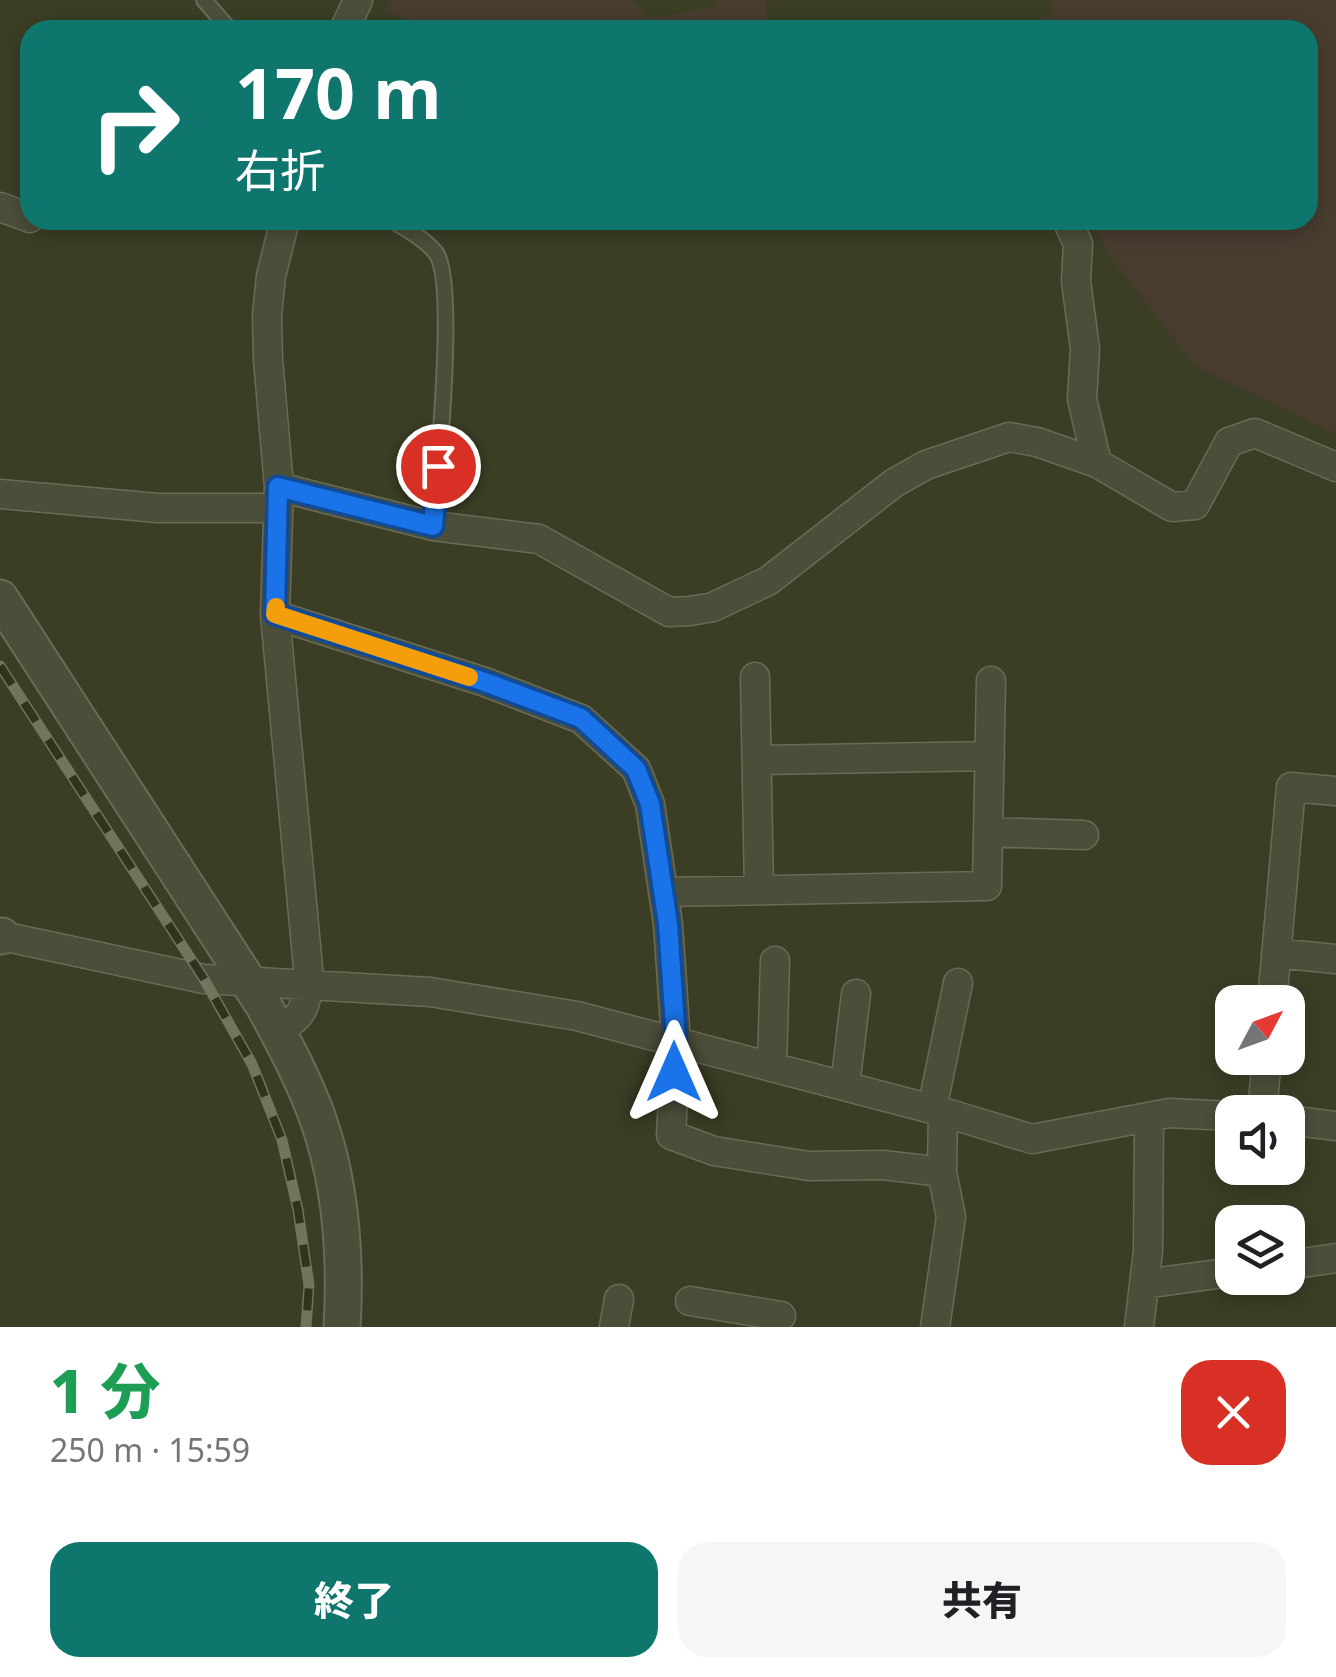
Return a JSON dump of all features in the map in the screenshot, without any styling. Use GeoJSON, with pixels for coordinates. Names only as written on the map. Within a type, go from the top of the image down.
{"type":"FeatureCollection","features":[{"type":"Feature","properties":{"kind":"street"},"geometry":{"type":"LineString","coordinates":[[278,1031],[306,1006],[308,985],[275,614],[278,497],[268,315],[283,230]]}},
{"type":"Feature","properties":{"kind":"street"},"geometry":{"type":"LineString","coordinates":[[1072,230],[1078,244],[1076,281],[1085,348],[1082,399],[1097,463]]}},
{"type":"Feature","properties":{"kind":"street"},"geometry":{"type":"LineString","coordinates":[[0,494],[158,508],[278,497],[433,526],[539,539],[670,612],[690,612],[714,607],[768,581],[894,483],[926,466],[1009,437],[1037,442],[1097,463],[1172,508],[1195,505],[1228,442],[1256,433],[1336,467]]}},
{"type":"Feature","properties":{"kind":"street"},"geometry":{"type":"LineString","coordinates":[[0,598],[248,982],[298,1072],[319,1122],[334,1183],[345,1277],[342,1327]]}},
{"type":"Feature","properties":{"kind":"street"},"geometry":{"type":"LineString","coordinates":[[275,614],[485,682],[581,718],[636,769],[650,804],[668,924],[676,1041],[671,1135],[714,1151],[809,1166],[883,1165],[942,1172]]}},
{"type":"Feature","properties":{"kind":"street"},"geometry":{"type":"LineString","coordinates":[[755,677],[759,890]]}},
{"type":"Feature","properties":{"kind":"street"},"geometry":{"type":"LineString","coordinates":[[664,892],[987,886],[991,681]]}},
{"type":"Feature","properties":{"kind":"street"},"geometry":{"type":"LineString","coordinates":[[757,760],[990,756]]}},
{"type":"Feature","properties":{"kind":"street"},"geometry":{"type":"LineString","coordinates":[[1273,985],[1291,787],[1336,791]]}},
{"type":"Feature","properties":{"kind":"street"},"geometry":{"type":"LineString","coordinates":[[988,832],[1084,835]]}},
{"type":"Feature","properties":{"kind":"street"},"geometry":{"type":"LineString","coordinates":[[1,936],[204,978],[430,992],[577,1016],[1032,1138],[1169,1113],[1215,1115]]}},
{"type":"Feature","properties":{"kind":"street"},"geometry":{"type":"LineString","coordinates":[[1276,953],[1336,959]]}},
{"type":"Feature","properties":{"kind":"street"},"geometry":{"type":"LineString","coordinates":[[772,1066],[775,961]]}},
{"type":"Feature","properties":{"kind":"street"},"geometry":{"type":"LineString","coordinates":[[935,1327],[952,1217],[942,1172],[938,1110],[958,983]]}},
{"type":"Feature","properties":{"kind":"street"},"geometry":{"type":"LineString","coordinates":[[845,1086],[856,994]]}},
{"type":"Feature","properties":{"kind":"street"},"geometry":{"type":"LineString","coordinates":[[1139,1327],[1148,1251],[1149,1118]]}},
{"type":"Feature","properties":{"kind":"street"},"geometry":{"type":"LineString","coordinates":[[1305,1122],[1336,1126]]}},
{"type":"Feature","properties":{"kind":"street"},"geometry":{"type":"LineString","coordinates":[[1305,1263],[1336,1258]]}},
{"type":"Feature","properties":{"kind":"street"},"geometry":{"type":"LineString","coordinates":[[1144,1284],[1215,1274]]}},
{"type":"Feature","properties":{"kind":"street"},"geometry":{"type":"LineString","coordinates":[[690,1302],[724,1317],[781,1316]]}},
{"type":"Feature","properties":{"kind":"lane"},"geometry":{"type":"LineString","coordinates":[[204,0],[221,20]]}},
{"type":"Feature","properties":{"kind":"lane"},"geometry":{"type":"LineString","coordinates":[[407,230],[438,256],[445,299],[443,406],[433,526]]}},
{"type":"Feature","properties":{"kind":"shaded area"},"geometry":{"type":"Polygon","coordinates":[[[392,0],[631,0],[651,19],[714,7],[718,0],[767,0],[764,20],[410,20],[386,11],[392,0]]]}},
{"type":"Feature","properties":{"kind":"shaded area"},"geometry":{"type":"Polygon","coordinates":[[[1051,0],[1336,0],[1336,434],[1195,366],[1107,252],[1097,230],[1318,230],[1318,20],[1045,20],[1054,12],[1051,0]]]}},
{"type":"Feature","properties":{"kind":"railway"},"geometry":{"type":"LineString","coordinates":[[0,666],[204,979],[252,1064],[282,1140],[298,1210],[309,1285],[306,1327]]}},
{"type":"Feature","properties":{"kind":"slow traffic"},"geometry":{"type":"LineString","coordinates":[[276,607],[275,614],[469,677]]}},
{"type":"Feature","properties":{"kind":"route"},"geometry":{"type":"LineString","coordinates":[[438,466],[433,526],[278,487],[275,614],[485,682],[581,718],[636,769],[650,804],[668,924],[676,1041],[674,1072]]}}]}
